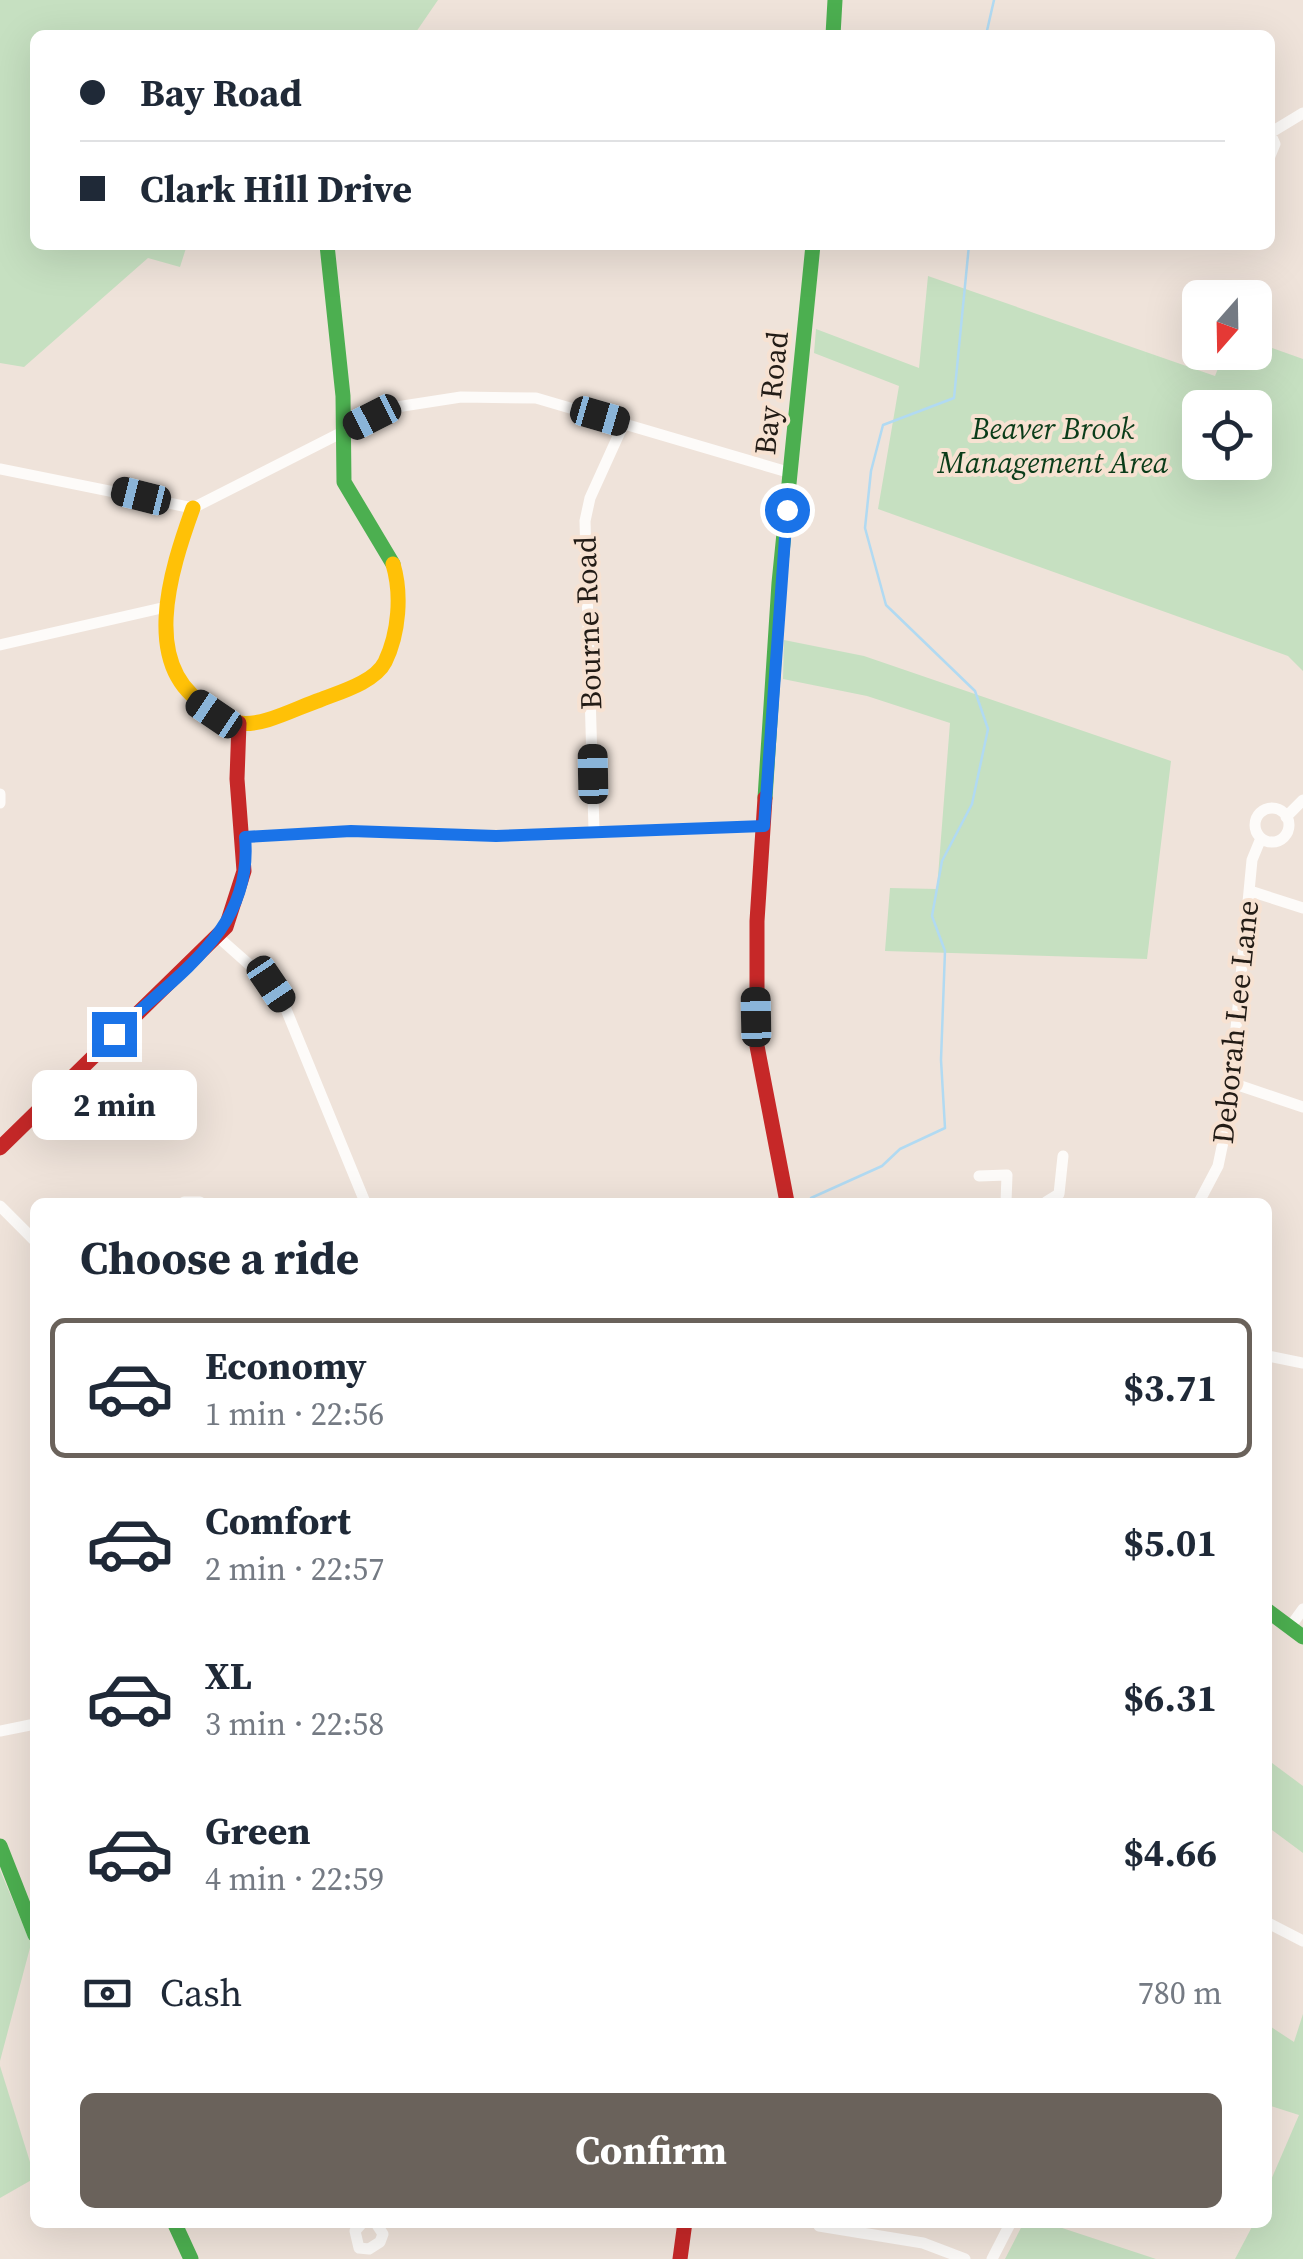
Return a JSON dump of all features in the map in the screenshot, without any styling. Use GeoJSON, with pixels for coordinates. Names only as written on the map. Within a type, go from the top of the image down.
{"type":"FeatureCollection","features":[{"type":"Feature","properties":{"kind":"street"},"geometry":{"type":"LineString","coordinates":[[833,30],[835,0]]}},
{"type":"Feature","properties":{"kind":"street"},"geometry":{"type":"LineString","coordinates":[[1275,130],[1303,112]]}},
{"type":"Feature","properties":{"kind":"street"},"geometry":{"type":"LineString","coordinates":[[193,508],[175,559],[166,608],[170,666],[181,685],[214,714],[239,723],[282,715],[350,689],[377,672],[388,656],[400,604],[398,575],[347,492],[327,250]]}},
{"type":"Feature","properties":{"kind":"street","name":"Bay Road"},"geometry":{"type":"LineString","coordinates":[[786,1198],[764,1102],[757,1046],[756,938],[790,473],[812,250]]}},
{"type":"Feature","properties":{"kind":"street"},"geometry":{"type":"LineString","coordinates":[[0,469],[193,508],[390,408],[462,397],[536,398],[790,473]]}},
{"type":"Feature","properties":{"kind":"street","name":"Bourne Road"},"geometry":{"type":"LineString","coordinates":[[594,830],[585,521],[590,498],[624,423]]}},
{"type":"Feature","properties":{"kind":"street"},"geometry":{"type":"LineString","coordinates":[[0,646],[166,608]]}},
{"type":"Feature","properties":{"kind":"street"},"geometry":{"type":"LineString","coordinates":[[0,1148],[217,936],[232,916],[245,886],[245,837],[236,776],[239,723]]}},
{"type":"Feature","properties":{"kind":"street"},"geometry":{"type":"LineString","coordinates":[[0,794],[0,803]]}},
{"type":"Feature","properties":{"kind":"street","name":"Deborah Lee Lane"},"geometry":{"type":"LineString","coordinates":[[1286,817],[1303,800]]}},
{"type":"Feature","properties":{"kind":"street","name":"Deborah Lee Lane"},"geometry":{"type":"LineString","coordinates":[[1276,809],[1286,817],[1288,830],[1281,838],[1262,838],[1255,824],[1260,813],[1276,809]]}},
{"type":"Feature","properties":{"kind":"street"},"geometry":{"type":"LineString","coordinates":[[245,837],[351,831],[496,836],[764,826]]}},
{"type":"Feature","properties":{"kind":"street","name":"Deborah Lee Lane"},"geometry":{"type":"LineString","coordinates":[[1201,1198],[1222,1151],[1252,860],[1262,838]]}},
{"type":"Feature","properties":{"kind":"street"},"geometry":{"type":"LineString","coordinates":[[1250,891],[1303,908]]}},
{"type":"Feature","properties":{"kind":"street"},"geometry":{"type":"LineString","coordinates":[[217,936],[271,984],[283,1002],[363,1198]]}},
{"type":"Feature","properties":{"kind":"street"},"geometry":{"type":"LineString","coordinates":[[1232,1083],[1303,1107]]}},
{"type":"Feature","properties":{"kind":"street"},"geometry":{"type":"LineString","coordinates":[[1053,1198],[1060,1194],[1063,1156]]}},
{"type":"Feature","properties":{"kind":"street"},"geometry":{"type":"LineString","coordinates":[[978,1176],[1007,1175],[1006,1198]]}},
{"type":"Feature","properties":{"kind":"street"},"geometry":{"type":"LineString","coordinates":[[0,1206],[30,1236]]}},
{"type":"Feature","properties":{"kind":"street"},"geometry":{"type":"LineString","coordinates":[[1272,1357],[1303,1364]]}},
{"type":"Feature","properties":{"kind":"street"},"geometry":{"type":"LineString","coordinates":[[1272,1614],[1296,1632],[1303,1608]]}},
{"type":"Feature","properties":{"kind":"street"},"geometry":{"type":"LineString","coordinates":[[0,1731],[30,1725]]}},
{"type":"Feature","properties":{"kind":"street"},"geometry":{"type":"LineString","coordinates":[[0,1846],[30,1922]]}},
{"type":"Feature","properties":{"kind":"street"},"geometry":{"type":"LineString","coordinates":[[1272,1925],[1303,1941]]}},
{"type":"Feature","properties":{"kind":"street"},"geometry":{"type":"LineString","coordinates":[[177,2228],[191,2259]]}},
{"type":"Feature","properties":{"kind":"street"},"geometry":{"type":"LineString","coordinates":[[351,2259],[359,2248],[358,2228]]}},
{"type":"Feature","properties":{"kind":"street"},"geometry":{"type":"LineString","coordinates":[[359,2248],[369,2249],[380,2242],[378,2228]]}},
{"type":"Feature","properties":{"kind":"street"},"geometry":{"type":"LineString","coordinates":[[680,2259],[684,2228]]}},
{"type":"Feature","properties":{"kind":"street"},"geometry":{"type":"LineString","coordinates":[[831,2228],[923,2243],[965,2259]]}},
{"type":"Feature","properties":{"kind":"street"},"geometry":{"type":"LineString","coordinates":[[992,2259],[1008,2228]]}},
{"type":"Feature","properties":{"kind":"green space"},"geometry":{"type":"Polygon","coordinates":[[[0,0],[438,0],[417,30],[30,30],[30,250],[185,250],[180,267],[148,258],[24,367],[0,363],[0,0]]]}},
{"type":"Feature","properties":{"kind":"green space","name":"Beaver Brook Management Area"},"geometry":{"type":"Polygon","coordinates":[[[928,276],[1182,365],[1182,370],[1215,376],[1217,370],[1272,370],[1272,348],[1303,359],[1303,671],[1288,656],[878,509],[899,386],[814,353],[816,329],[919,368],[928,276]]]}},
{"type":"Feature","properties":{"kind":"green space"},"geometry":{"type":"Polygon","coordinates":[[[784,640],[864,656],[1171,761],[1147,959],[885,951],[890,888],[937,889],[950,723],[867,696],[783,679],[784,640]]]}},
{"type":"Feature","properties":{"kind":"green space"},"geometry":{"type":"Polygon","coordinates":[[[1272,1763],[1303,1786],[1303,1853],[1272,1830],[1272,1763]]]}},
{"type":"Feature","properties":{"kind":"green space"},"geometry":{"type":"Polygon","coordinates":[[[0,1870],[30,1948],[0,2061],[0,1870]]]}},
{"type":"Feature","properties":{"kind":"green space"},"geometry":{"type":"Polygon","coordinates":[[[1303,2014],[1303,2259],[1235,2259],[1251,2228],[1272,2228],[1272,2178],[1299,2115],[1272,2106],[1272,2028],[1294,2042],[1303,2014]]]}},
{"type":"Feature","properties":{"kind":"green space"},"geometry":{"type":"Polygon","coordinates":[[[0,2066],[30,2162],[30,2181],[0,2198],[0,2066]]]}},
{"type":"Feature","properties":{"kind":"green space"},"geometry":{"type":"Polygon","coordinates":[[[1021,2228],[1062,2228],[1156,2259],[1005,2259],[1021,2228]]]}},
{"type":"Feature","properties":{"kind":"waterway"},"geometry":{"type":"LineString","coordinates":[[987,30],[994,0]]}},
{"type":"Feature","properties":{"kind":"waterway"},"geometry":{"type":"LineString","coordinates":[[811,1198],[882,1166],[900,1149],[945,1128],[941,1060],[945,951],[932,916],[942,861],[972,804],[988,729],[975,691],[886,605],[865,528],[871,471],[883,425],[954,398],[969,250]]}},
{"type":"Feature","properties":{"kind":"traffic: fast"},"geometry":{"type":"LineString","coordinates":[[833,30],[835,0]]}},
{"type":"Feature","properties":{"kind":"traffic: fast"},"geometry":{"type":"LineString","coordinates":[[328,250],[343,396],[344,482],[393,564]]}},
{"type":"Feature","properties":{"kind":"traffic: fast"},"geometry":{"type":"LineString","coordinates":[[765,798],[779,583],[812,250]]}},
{"type":"Feature","properties":{"kind":"traffic: fast"},"geometry":{"type":"LineString","coordinates":[[1272,1614],[1303,1637]]}},
{"type":"Feature","properties":{"kind":"traffic: fast"},"geometry":{"type":"LineString","coordinates":[[0,1846],[30,1922]]}},
{"type":"Feature","properties":{"kind":"traffic: fast"},"geometry":{"type":"LineString","coordinates":[[177,2228],[191,2259]]}},
{"type":"Feature","properties":{"kind":"traffic: slow"},"geometry":{"type":"LineString","coordinates":[[193,508],[170,588],[167,645],[174,670],[189,692],[236,722],[259,722],[280,716],[356,686],[380,669],[390,651],[398,613],[393,564]]}},
{"type":"Feature","properties":{"kind":"traffic: jam"},"geometry":{"type":"LineString","coordinates":[[0,1148],[226,927],[244,871],[237,779],[239,723]]}},
{"type":"Feature","properties":{"kind":"traffic: jam"},"geometry":{"type":"LineString","coordinates":[[765,798],[757,921],[757,1046],[786,1198]]}},
{"type":"Feature","properties":{"kind":"traffic: jam"},"geometry":{"type":"LineString","coordinates":[[680,2259],[684,2228]]}},
{"type":"Feature","properties":{"kind":"route"},"geometry":{"type":"LineString","coordinates":[[114,1034],[226,927],[245,886],[245,837],[351,831],[496,836],[764,826],[773,660],[787,510]]}}]}
